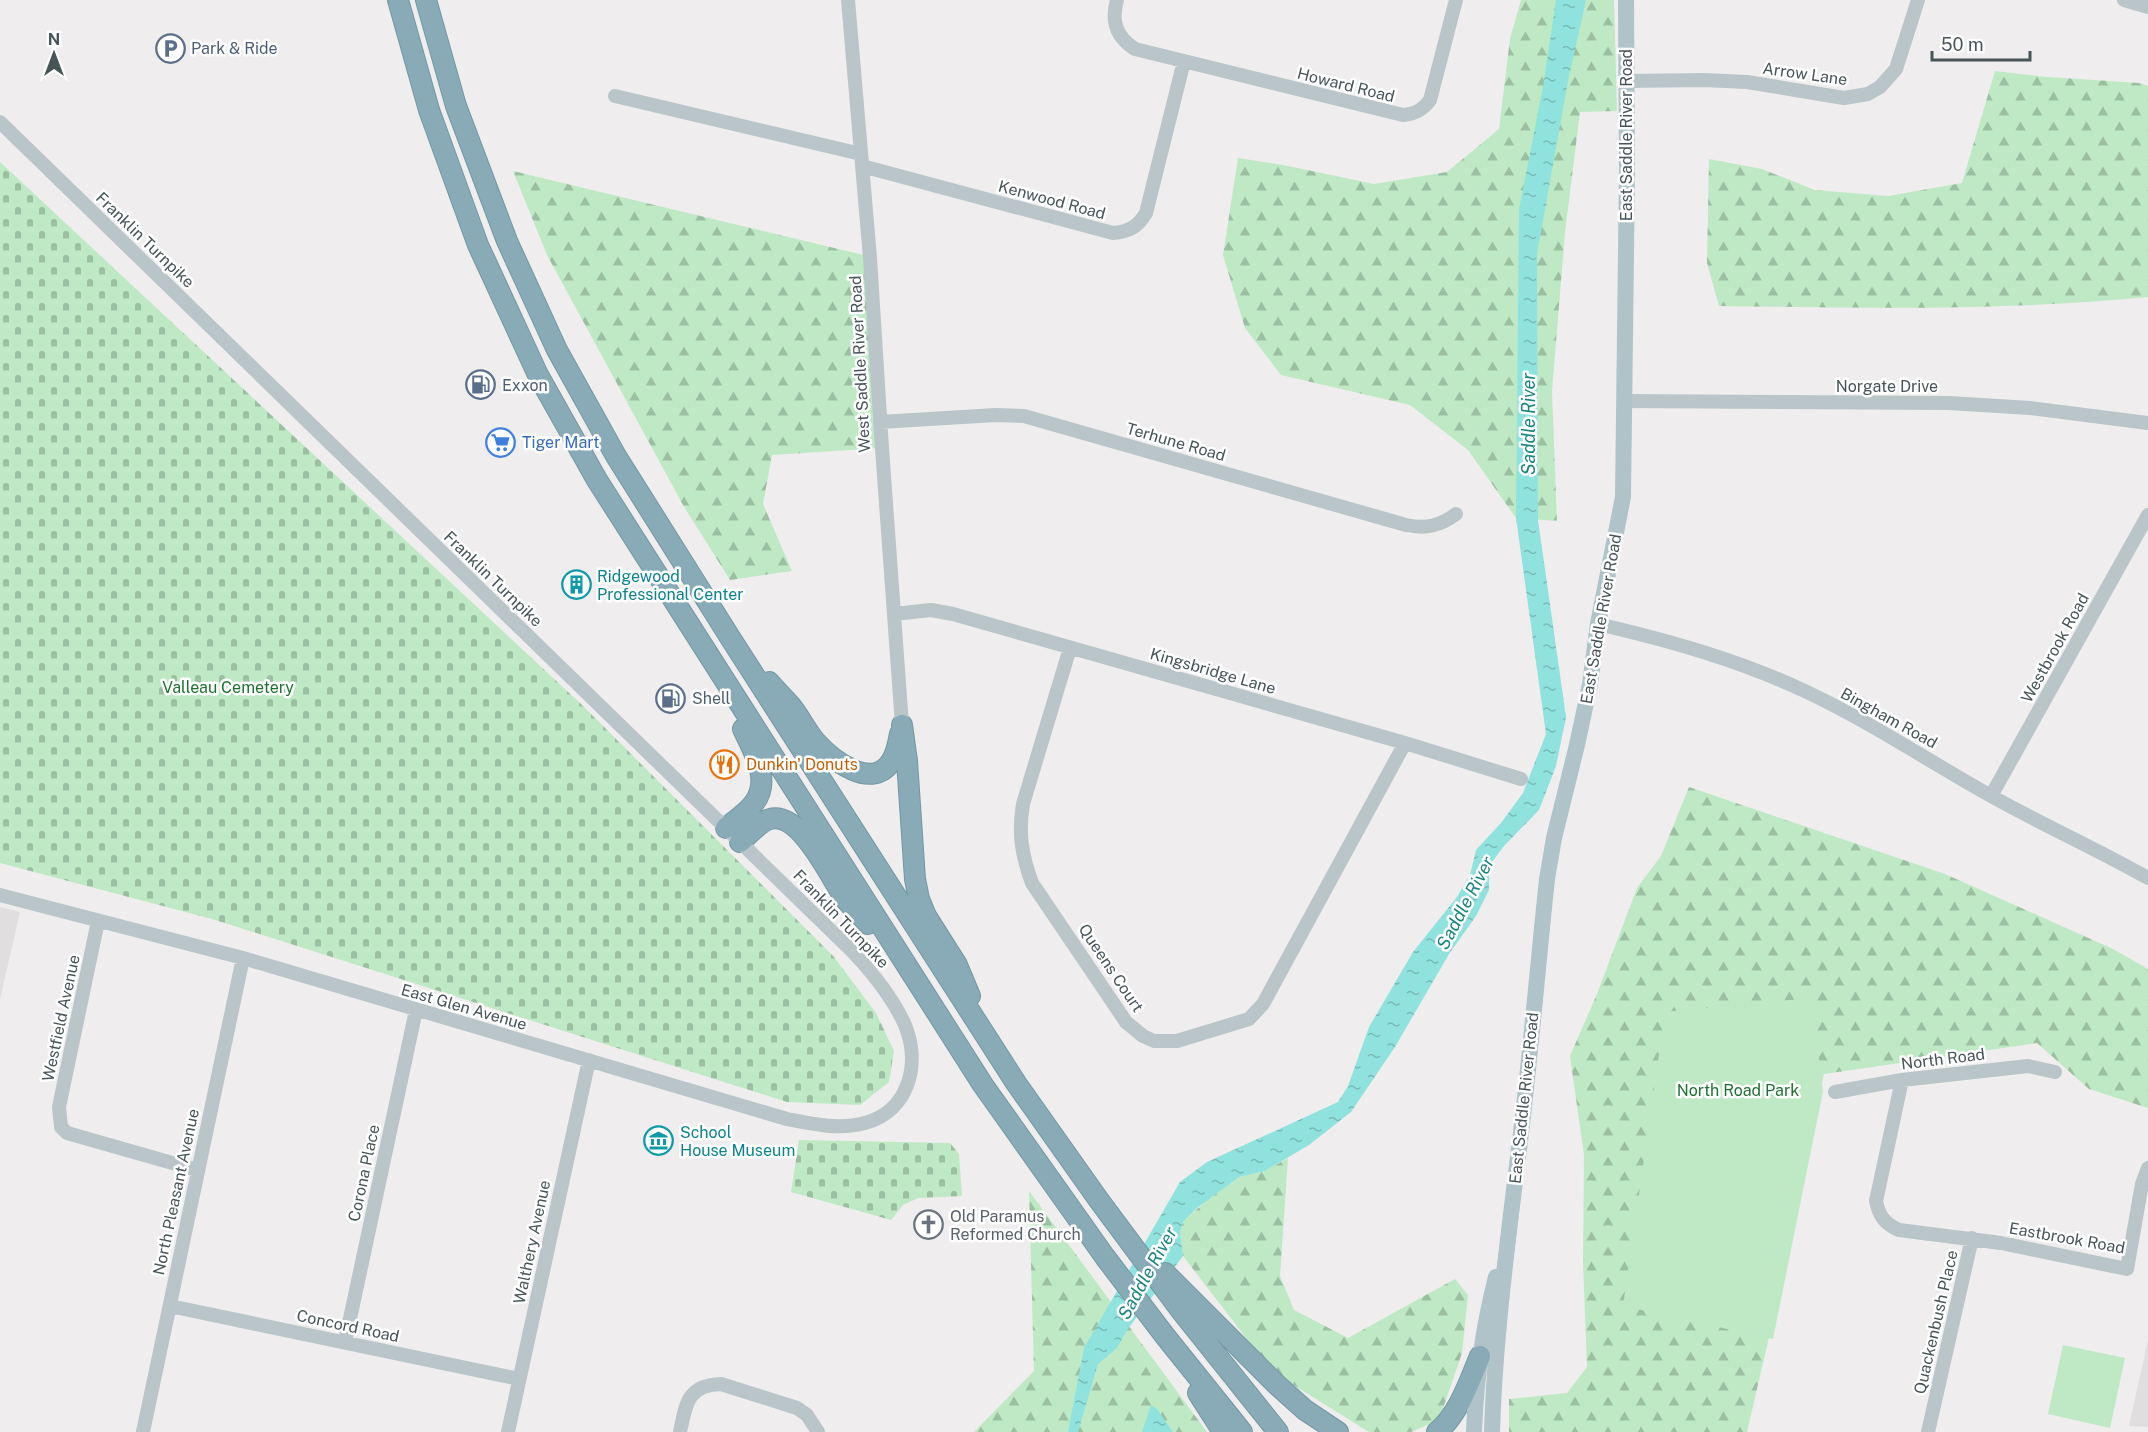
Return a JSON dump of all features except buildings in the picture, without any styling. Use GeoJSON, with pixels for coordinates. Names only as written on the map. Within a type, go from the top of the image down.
{"type":"FeatureCollection","features":[{"type":"Feature","properties":{"kind":"highway"},"geometry":{"type":"LineString","coordinates":[[398,0],[422,87],[448,167],[478,245],[513,324],[549,396],[593,473],[724,682],[983,1085],[1105,1257],[1242,1432]]}},
{"type":"Feature","properties":{"kind":"highway"},"geometry":{"type":"LineString","coordinates":[[426,0],[472,151],[507,241],[539,314],[610,446],[730,639],[1036,1112],[1120,1229],[1186,1305],[1278,1432]]}},
{"type":"Feature","properties":{"kind":"highway"},"geometry":{"type":"LineString","coordinates":[[730,639],[791,706],[824,751],[853,770],[868,774],[887,767],[894,756],[902,725]]}},
{"type":"Feature","properties":{"kind":"highway"},"geometry":{"type":"LineString","coordinates":[[724,682],[762,777],[761,789],[756,801],[726,828]]}},
{"type":"Feature","properties":{"kind":"highway"},"geometry":{"type":"LineString","coordinates":[[902,725],[915,879],[919,899],[926,916],[957,965],[990,1043]]}},
{"type":"Feature","properties":{"kind":"highway"},"geometry":{"type":"LineString","coordinates":[[740,842],[769,819],[781,819],[795,826],[810,844],[846,900],[904,964]]}},
{"type":"Feature","properties":{"kind":"highway"},"geometry":{"type":"LineString","coordinates":[[1186,1305],[1305,1410],[1338,1432]]}},
{"type":"Feature","properties":{"kind":"highway"},"geometry":{"type":"LineString","coordinates":[[1165,1336],[1223,1432]]}},
{"type":"Feature","properties":{"kind":"highway"},"geometry":{"type":"LineString","coordinates":[[1437,1432],[1460,1401],[1480,1356]]}},
{"type":"Feature","properties":{"kind":"main road","name":"East Saddle River Road"},"geometry":{"type":"LineString","coordinates":[[1492,1432],[1494,1379],[1508,1232],[1521,1133],[1547,879],[1554,838],[1590,684],[1598,624],[1623,497],[1626,0]]}},
{"type":"Feature","properties":{"kind":"main road","name":"East Saddle River Road"},"geometry":{"type":"LineString","coordinates":[[1474,1432],[1480,1356],[1486,1317],[1508,1232]]}},
{"type":"Feature","properties":{"kind":"street","name":"West Saddle River Road"},"geometry":{"type":"LineString","coordinates":[[848,0],[870,258],[902,725]]}},
{"type":"Feature","properties":{"kind":"street"},"geometry":{"type":"LineString","coordinates":[[1117,0],[1114,15],[1115,26],[1127,44],[1135,49],[1184,61]]}},
{"type":"Feature","properties":{"kind":"street","name":"Howard Road"},"geometry":{"type":"LineString","coordinates":[[1184,61],[1391,114],[1410,115],[1422,109],[1430,100],[1456,0]]}},
{"type":"Feature","properties":{"kind":"street","name":"Arrow Lane"},"geometry":{"type":"LineString","coordinates":[[1626,81],[1747,82],[1844,98],[1868,94],[1880,87],[1896,69],[1918,0]]}},
{"type":"Feature","properties":{"kind":"street"},"geometry":{"type":"LineString","coordinates":[[2124,0],[2148,7]]}},
{"type":"Feature","properties":{"kind":"street","name":"Kenwood Road"},"geometry":{"type":"LineString","coordinates":[[861,160],[1113,233],[1123,233],[1134,228],[1146,213],[1184,61]]}},
{"type":"Feature","properties":{"kind":"street"},"geometry":{"type":"LineString","coordinates":[[615,96],[861,160]]}},
{"type":"Feature","properties":{"kind":"street","name":"Franklin Turnpike"},"geometry":{"type":"LineString","coordinates":[[0,122],[845,943],[885,990],[899,1013],[909,1038],[912,1066],[907,1087]]}},
{"type":"Feature","properties":{"kind":"street","name":"Norgate Drive"},"geometry":{"type":"LineString","coordinates":[[1624,401],[1949,403],[2030,408],[2148,423]]}},
{"type":"Feature","properties":{"kind":"street","name":"Terhune Road"},"geometry":{"type":"LineString","coordinates":[[880,422],[996,415],[1024,416],[1406,525],[1434,526],[1456,514]]}},
{"type":"Feature","properties":{"kind":"street","name":"Westbrook Road"},"geometry":{"type":"LineString","coordinates":[[1990,796],[2148,515]]}},
{"type":"Feature","properties":{"kind":"street","name":"Kingsbridge Lane"},"geometry":{"type":"LineString","coordinates":[[894,614],[921,610],[941,611],[1405,743],[1521,779]]}},
{"type":"Feature","properties":{"kind":"street","name":"Bingham Road"},"geometry":{"type":"LineString","coordinates":[[1598,624],[1702,651],[1751,668],[1808,692],[1849,713],[1990,796],[2148,878]]}},
{"type":"Feature","properties":{"kind":"street","name":"Queens Court"},"geometry":{"type":"LineString","coordinates":[[1070,648],[1023,804],[1020,843],[1024,863],[1032,883],[1126,1022],[1143,1036],[1154,1041],[1177,1041],[1249,1019],[1263,1004],[1405,743]]}},
{"type":"Feature","properties":{"kind":"street","name":"East Glen Avenue"},"geometry":{"type":"LineString","coordinates":[[0,895],[243,958],[768,1115],[843,1126],[873,1120],[893,1106],[907,1087]]}},
{"type":"Feature","properties":{"kind":"street","name":"Westfield Avenue"},"geometry":{"type":"LineString","coordinates":[[98,921],[59,1107],[60,1127],[67,1133],[197,1170]]}},
{"type":"Feature","properties":{"kind":"street","name":"North Pleasant Avenue"},"geometry":{"type":"LineString","coordinates":[[143,1432],[243,958]]}},
{"type":"Feature","properties":{"kind":"street","name":"Corona Place"},"geometry":{"type":"LineString","coordinates":[[345,1342],[416,1010]]}},
{"type":"Feature","properties":{"kind":"street","name":"Walthery Avenue"},"geometry":{"type":"LineString","coordinates":[[508,1432],[589,1060]]}},
{"type":"Feature","properties":{"kind":"street","name":"North Road"},"geometry":{"type":"LineString","coordinates":[[1835,1092],[1902,1080],[2028,1066],[2055,1072]]}},
{"type":"Feature","properties":{"kind":"street","name":"Quackenbush Place"},"geometry":{"type":"LineString","coordinates":[[1902,1080],[1877,1196],[1878,1211],[1890,1226],[1899,1230],[1972,1238],[1928,1432]]}},
{"type":"Feature","properties":{"kind":"street","name":"Eastbrook Road"},"geometry":{"type":"LineString","coordinates":[[1972,1238],[2127,1269],[2142,1184],[2148,1168]]}},
{"type":"Feature","properties":{"kind":"street","name":"Concord Road"},"geometry":{"type":"LineString","coordinates":[[170,1306],[519,1378]]}},
{"type":"Feature","properties":{"kind":"street"},"geometry":{"type":"LineString","coordinates":[[680,1432],[686,1404],[692,1394],[708,1384],[721,1384],[797,1408],[807,1415],[818,1432]]}},
{"type":"Feature","properties":{"kind":"shaded area"},"geometry":{"type":"Polygon","coordinates":[[[0,907],[20,912],[0,999],[0,907]]]}},
{"type":"Feature","properties":{"kind":"shaded area"},"geometry":{"type":"Polygon","coordinates":[[[2148,1340],[2148,1427],[2129,1426],[2148,1340]]]}},
{"type":"Feature","properties":{"kind":"green space"},"geometry":{"type":"Polygon","coordinates":[[[1521,0],[1614,0],[1617,111],[1580,112],[1565,232],[1552,391],[1557,521],[1516,518],[1468,450],[1410,405],[1281,375],[1245,328],[1223,255],[1238,158],[1374,184],[1447,172],[1499,129],[1510,39],[1521,0]]]}},
{"type":"Feature","properties":{"kind":"green space"},"geometry":{"type":"Polygon","coordinates":[[[1995,71],[2139,83],[2148,86],[2148,297],[1988,307],[1719,306],[1707,263],[1709,159],[1762,169],[1815,190],[1888,196],[1962,183],[1995,71]]]}},
{"type":"Feature","properties":{"kind":"green space","name":"Valleau Cemetery"},"geometry":{"type":"Polygon","coordinates":[[[0,162],[582,705],[834,957],[876,1013],[894,1051],[889,1082],[860,1105],[787,1102],[212,919],[0,863],[0,162]]]}},
{"type":"Feature","properties":{"kind":"green space"},"geometry":{"type":"Polygon","coordinates":[[[513,171],[872,257],[882,448],[772,455],[763,504],[792,571],[730,580],[683,505],[547,255],[513,171]]]}},
{"type":"Feature","properties":{"kind":"green space"},"geometry":{"type":"Polygon","coordinates":[[[1689,787],[1945,874],[2113,949],[2148,969],[2148,1108],[2089,1089],[2037,1043],[1824,1074],[1809,1137],[1778,1298],[1747,1432],[1509,1432],[1509,1399],[1567,1393],[1587,1367],[1583,1261],[1584,1155],[1570,1056],[1597,994],[1637,888],[1661,856],[1689,787]]]}},
{"type":"Feature","properties":{"kind":"green space","name":"North Road Park"},"geometry":{"type":"Polygon","coordinates":[[[1811,998],[1823,1091],[1773,1339],[1623,1306],[1665,1012],[1811,998]]]}},
{"type":"Feature","properties":{"kind":"green space"},"geometry":{"type":"Polygon","coordinates":[[[799,1140],[950,1143],[959,1154],[962,1196],[918,1198],[903,1205],[891,1220],[791,1192],[799,1140]]]}},
{"type":"Feature","properties":{"kind":"green space"},"geometry":{"type":"Polygon","coordinates":[[[1288,1158],[1280,1276],[1294,1310],[1348,1338],[1455,1279],[1468,1295],[1462,1353],[1439,1420],[1411,1432],[1369,1432],[1284,1379],[1284,1387],[1183,1256],[1180,1232],[1183,1222],[1207,1200],[1239,1177],[1265,1171],[1288,1158]]]}},
{"type":"Feature","properties":{"kind":"green space"},"geometry":{"type":"Polygon","coordinates":[[[1029,1191],[1207,1432],[974,1432],[1034,1371],[1029,1191]]]}},
{"type":"Feature","properties":{"kind":"green space"},"geometry":{"type":"Polygon","coordinates":[[[2063,1345],[2125,1358],[2110,1428],[2048,1414],[2063,1345]]]}},
{"type":"Feature","properties":{"kind":"water","name":"Saddle River"},"geometry":{"type":"Polygon","coordinates":[[[1556,0],[1586,0],[1568,81],[1537,254],[1538,520],[1566,717],[1556,766],[1539,810],[1504,846],[1489,866],[1489,890],[1476,916],[1449,954],[1395,1047],[1351,1112],[1309,1145],[1265,1171],[1239,1177],[1197,1208],[1183,1222],[1180,1232],[1183,1256],[1127,1330],[1117,1348],[1098,1364],[1078,1432],[1068,1432],[1084,1348],[1180,1182],[1207,1162],[1338,1102],[1348,1086],[1369,1027],[1413,952],[1457,897],[1470,875],[1476,850],[1501,823],[1523,793],[1546,734],[1516,518],[1519,209],[1543,87],[1556,0]]]}},
{"type":"Feature","properties":{"kind":"water"},"geometry":{"type":"Polygon","coordinates":[[[1151,1405],[1157,1409],[1173,1432],[1142,1432],[1151,1405]]]}},
{"type":"Feature","properties":{"kind":"place","name":"Park & Ride"},"geometry":{"type":"Point","coordinates":[170,48]}},
{"type":"Feature","properties":{"kind":"place","name":"Exxon"},"geometry":{"type":"Point","coordinates":[481,385]}},
{"type":"Feature","properties":{"kind":"place","name":"Tiger Mart"},"geometry":{"type":"Point","coordinates":[501,442]}},
{"type":"Feature","properties":{"kind":"place","name":"Ridgewood Professional Center"},"geometry":{"type":"Point","coordinates":[576,585]}},
{"type":"Feature","properties":{"kind":"place","name":"Shell"},"geometry":{"type":"Point","coordinates":[671,698]}},
{"type":"Feature","properties":{"kind":"place","name":"Dunkin' Donuts"},"geometry":{"type":"Point","coordinates":[725,764]}},
{"type":"Feature","properties":{"kind":"place","name":"School House Museum"},"geometry":{"type":"Point","coordinates":[659,1141]}},
{"type":"Feature","properties":{"kind":"place","name":"Old Paramus Reformed Church"},"geometry":{"type":"Point","coordinates":[929,1225]}}]}
